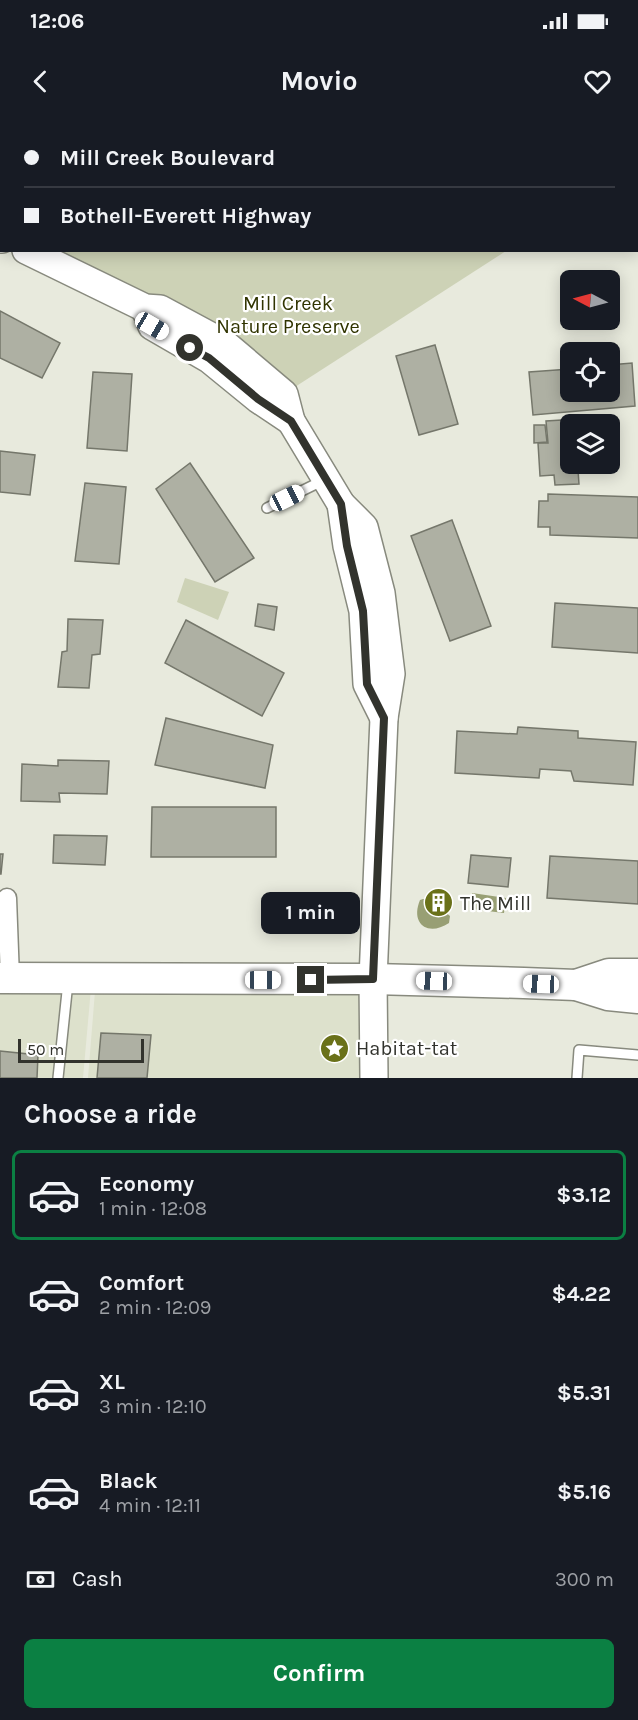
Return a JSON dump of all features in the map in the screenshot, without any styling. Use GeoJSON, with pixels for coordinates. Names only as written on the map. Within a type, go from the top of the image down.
{"type":"FeatureCollection","features":[{"type":"Feature","properties":{"kind":"main road"},"geometry":{"type":"LineString","coordinates":[[576,985],[609,974],[638,974]]}},
{"type":"Feature","properties":{"kind":"main road"},"geometry":{"type":"LineString","coordinates":[[5,978],[373,979],[576,985],[608,994],[638,998]]}},
{"type":"Feature","properties":{"kind":"street"},"geometry":{"type":"LineString","coordinates":[[30,252],[145,308],[160,309],[225,344],[284,394],[291,421],[341,504],[364,527],[381,593],[391,674],[384,718],[373,979],[374,1078]]}},
{"type":"Feature","properties":{"kind":"street"},"geometry":{"type":"LineString","coordinates":[[5,978],[7,898]]}},
{"type":"Feature","properties":{"kind":"lane"},"geometry":{"type":"LineString","coordinates":[[267,508],[326,478]]}},
{"type":"Feature","properties":{"kind":"lane"},"geometry":{"type":"LineString","coordinates":[[58,1078],[68,979]]}},
{"type":"Feature","properties":{"kind":"lane"},"geometry":{"type":"LineString","coordinates":[[577,1078],[579,1050],[638,1055]]}},
{"type":"Feature","properties":{"kind":"shaded area"},"geometry":{"type":"Polygon","coordinates":[[[472,893],[506,898],[504,913],[471,909],[472,893]]]}},
{"type":"Feature","properties":{"kind":"shaded area"},"geometry":{"type":"Polygon","coordinates":[[[430,899],[427,905],[442,915],[445,912],[450,916],[449,923],[434,929],[423,926],[417,916],[420,900],[430,899]]]}},
{"type":"Feature","properties":{"kind":"shaded area"},"geometry":{"type":"Polygon","coordinates":[[[96,979],[373,979],[374,1078],[88,1078],[96,979]]]}},
{"type":"Feature","properties":{"kind":"shaded area"},"geometry":{"type":"Polygon","coordinates":[[[0,987],[91,988],[83,1078],[0,1078],[0,987]]]}},
{"type":"Feature","properties":{"kind":"green space","name":"Mill Creek Nature Preserve"},"geometry":{"type":"Polygon","coordinates":[[[28,252],[504,252],[284,394],[28,252]]]}},
{"type":"Feature","properties":{"kind":"green space"},"geometry":{"type":"Polygon","coordinates":[[[185,578],[229,592],[218,620],[177,602],[185,578]]]}},
{"type":"Feature","properties":{"kind":"building"},"geometry":{"type":"Polygon","coordinates":[[[0,311],[60,343],[42,378],[0,358],[0,311]]]}},
{"type":"Feature","properties":{"kind":"building"},"geometry":{"type":"Polygon","coordinates":[[[435,345],[458,424],[419,435],[396,356],[435,345]]]}},
{"type":"Feature","properties":{"kind":"building"},"geometry":{"type":"Polygon","coordinates":[[[632,363],[635,406],[533,415],[529,372],[560,370],[560,402],[620,402],[620,364],[632,363]]]}},
{"type":"Feature","properties":{"kind":"building"},"geometry":{"type":"Polygon","coordinates":[[[93,372],[132,374],[127,451],[87,448],[93,372]]]}},
{"type":"Feature","properties":{"kind":"building"},"geometry":{"type":"Polygon","coordinates":[[[560,420],[560,474],[578,474],[579,484],[555,485],[554,475],[540,476],[538,443],[548,443],[546,421],[560,420]]]}},
{"type":"Feature","properties":{"kind":"building"},"geometry":{"type":"Polygon","coordinates":[[[534,425],[545,425],[547,442],[534,443],[534,425]]]}},
{"type":"Feature","properties":{"kind":"building"},"geometry":{"type":"Polygon","coordinates":[[[0,451],[35,455],[30,495],[0,492],[0,451]]]}},
{"type":"Feature","properties":{"kind":"building"},"geometry":{"type":"Polygon","coordinates":[[[190,463],[254,558],[215,582],[156,489],[190,463]]]}},
{"type":"Feature","properties":{"kind":"building"},"geometry":{"type":"Polygon","coordinates":[[[85,483],[126,487],[119,564],[75,561],[85,483]]]}},
{"type":"Feature","properties":{"kind":"building"},"geometry":{"type":"Polygon","coordinates":[[[548,494],[638,497],[638,538],[550,535],[550,527],[538,527],[539,501],[548,501],[548,494]]]}},
{"type":"Feature","properties":{"kind":"building"},"geometry":{"type":"Polygon","coordinates":[[[452,520],[491,626],[450,641],[411,536],[452,520]]]}},
{"type":"Feature","properties":{"kind":"building"},"geometry":{"type":"Polygon","coordinates":[[[555,603],[638,608],[638,653],[552,647],[555,603]]]}},
{"type":"Feature","properties":{"kind":"building"},"geometry":{"type":"Polygon","coordinates":[[[258,604],[277,607],[274,630],[255,626],[258,604]]]}},
{"type":"Feature","properties":{"kind":"building"},"geometry":{"type":"Polygon","coordinates":[[[68,619],[103,620],[100,654],[92,655],[89,688],[58,687],[62,652],[67,651],[68,619]]]}},
{"type":"Feature","properties":{"kind":"building"},"geometry":{"type":"Polygon","coordinates":[[[186,620],[284,673],[262,716],[165,663],[186,620]]]}},
{"type":"Feature","properties":{"kind":"building"},"geometry":{"type":"Polygon","coordinates":[[[166,718],[273,745],[265,788],[155,765],[166,718]]]}},
{"type":"Feature","properties":{"kind":"building"},"geometry":{"type":"Polygon","coordinates":[[[518,727],[578,731],[578,738],[636,742],[633,785],[574,781],[571,771],[540,769],[539,778],[455,773],[457,731],[517,734],[518,727]]]}},
{"type":"Feature","properties":{"kind":"building"},"geometry":{"type":"Polygon","coordinates":[[[58,760],[109,761],[107,794],[59,793],[60,802],[21,801],[22,764],[58,766],[58,760]]]}},
{"type":"Feature","properties":{"kind":"building"},"geometry":{"type":"Polygon","coordinates":[[[152,807],[276,807],[276,857],[151,857],[152,807]]]}},
{"type":"Feature","properties":{"kind":"building"},"geometry":{"type":"Polygon","coordinates":[[[54,835],[107,836],[105,865],[53,863],[54,835]]]}},
{"type":"Feature","properties":{"kind":"building"},"geometry":{"type":"Polygon","coordinates":[[[0,854],[3,854],[1,874],[0,874],[0,854]]]}},
{"type":"Feature","properties":{"kind":"building"},"geometry":{"type":"Polygon","coordinates":[[[471,855],[511,858],[508,887],[468,883],[471,855]]]}},
{"type":"Feature","properties":{"kind":"building"},"geometry":{"type":"Polygon","coordinates":[[[550,856],[638,861],[638,904],[547,898],[550,856]]]}},
{"type":"Feature","properties":{"kind":"building","name":"The Mill"},"geometry":{"type":"Polygon","coordinates":[[[435,891],[451,901],[442,915],[426,905],[435,891]]]}},
{"type":"Feature","properties":{"kind":"building"},"geometry":{"type":"Polygon","coordinates":[[[101,1033],[151,1035],[147,1078],[97,1078],[101,1033]]]}},
{"type":"Feature","properties":{"kind":"building"},"geometry":{"type":"Polygon","coordinates":[[[0,1051],[38,1055],[37,1078],[0,1078],[0,1051]]]}},
{"type":"Feature","properties":{"kind":"place","name":"The Mill"},"geometry":{"type":"Point","coordinates":[439,903]}},
{"type":"Feature","properties":{"kind":"place","name":"Habitat-tat"},"geometry":{"type":"Point","coordinates":[335,1048]}},
{"type":"Feature","properties":{"kind":"route"},"geometry":{"type":"LineString","coordinates":[[190,348],[209,358],[258,399],[291,421],[341,504],[347,546],[363,611],[367,684],[384,718],[373,979],[311,980]]}}]}
